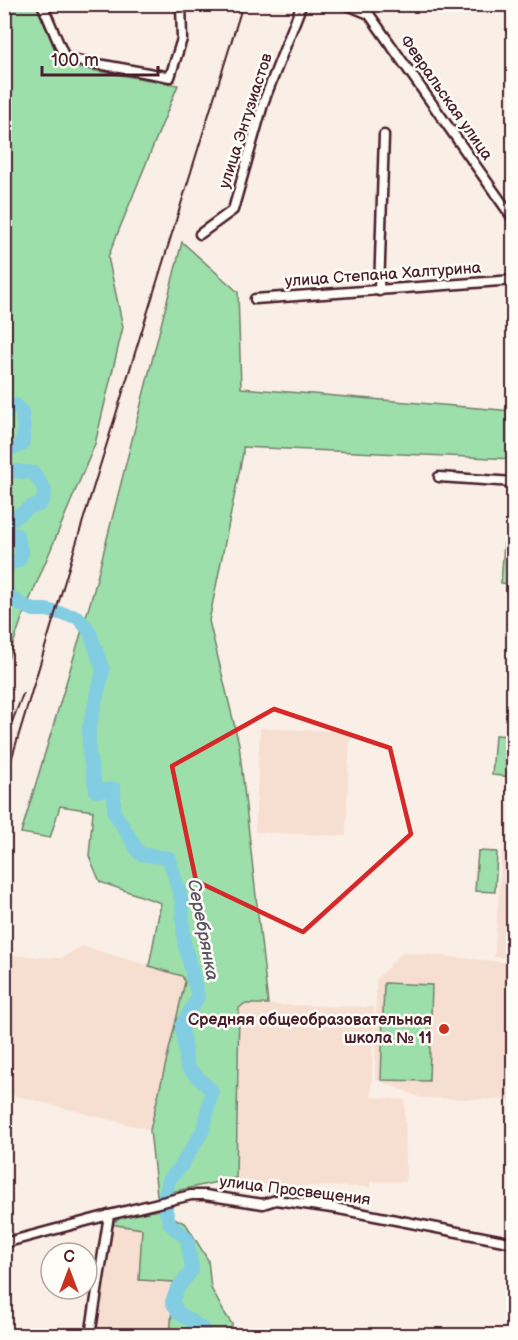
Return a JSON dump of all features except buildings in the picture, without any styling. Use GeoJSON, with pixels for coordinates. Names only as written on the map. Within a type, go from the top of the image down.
{"type":"FeatureCollection","features":[{"type":"Feature","properties":{"kind":"street"},"geometry":{"type":"LineString","coordinates":[[42,4],[65,58],[170,77],[182,39],[181,4]]}},
{"type":"Feature","properties":{"kind":"street","name":"улица Энтузиастов"},"geometry":{"type":"LineString","coordinates":[[200,234],[233,210],[264,101],[302,4]]}},
{"type":"Feature","properties":{"kind":"street","name":"Февральская улица"},"geometry":{"type":"LineString","coordinates":[[345,4],[369,14],[513,220]]}},
{"type":"Feature","properties":{"kind":"street"},"geometry":{"type":"LineString","coordinates":[[379,291],[384,135]]}},
{"type":"Feature","properties":{"kind":"street","name":"улица Степана Халтурина"},"geometry":{"type":"LineString","coordinates":[[255,299],[513,280]]}},
{"type":"Feature","properties":{"kind":"street"},"geometry":{"type":"LineString","coordinates":[[439,477],[513,482]]}},
{"type":"Feature","properties":{"kind":"street","name":"улица Просвещения"},"geometry":{"type":"LineString","coordinates":[[4,1243],[159,1203],[206,1195],[263,1204],[276,1200],[339,1209],[513,1243]]}},
{"type":"Feature","properties":{"kind":"street"},"geometry":{"type":"LineString","coordinates":[[90,1335],[109,1215]]}},
{"type":"Feature","properties":{"kind":"highlighted area"},"geometry":{"type":"Polygon","coordinates":[[[274,709],[390,748],[411,834],[303,932],[196,881],[172,766],[274,709]]]}},
{"type":"Feature","properties":{"kind":"shaded area"},"geometry":{"type":"Polygon","coordinates":[[[260,728],[350,732],[346,836],[255,832],[260,728]]]}},
{"type":"Feature","properties":{"kind":"shaded area"},"geometry":{"type":"Polygon","coordinates":[[[502,852],[513,853],[513,958],[494,957],[502,852]]]}},
{"type":"Feature","properties":{"kind":"shaded area"},"geometry":{"type":"Polygon","coordinates":[[[83,946],[182,976],[185,982],[150,1130],[5,1093],[4,955],[61,958],[83,946]]]}},
{"type":"Feature","properties":{"kind":"shaded area","name":"Средняя общеобразовательная школа № 11"},"geometry":{"type":"Polygon","coordinates":[[[402,952],[513,963],[513,1100],[421,1098],[375,1079],[376,980],[402,952]]]}},
{"type":"Feature","properties":{"kind":"shaded area"},"geometry":{"type":"Polygon","coordinates":[[[244,1004],[374,1007],[371,1097],[405,1100],[406,1182],[370,1182],[370,1187],[243,1185],[236,1178],[239,1008],[244,1004]]]}},
{"type":"Feature","properties":{"kind":"shaded area"},"geometry":{"type":"Polygon","coordinates":[[[110,1224],[142,1228],[174,1282],[170,1335],[94,1336],[110,1224]]]}},
{"type":"Feature","properties":{"kind":"green space"},"geometry":{"type":"Polygon","coordinates":[[[4,5],[36,5],[62,65],[178,85],[108,257],[123,327],[95,444],[22,618],[5,668],[4,5]]]}},
{"type":"Feature","properties":{"kind":"green space"},"geometry":{"type":"Polygon","coordinates":[[[182,242],[238,292],[241,388],[513,411],[514,459],[243,447],[209,621],[239,744],[268,1004],[244,1004],[239,1008],[236,1178],[157,1195],[150,1130],[185,982],[182,976],[149,966],[161,903],[100,882],[89,856],[93,811],[60,806],[50,838],[21,833],[94,590],[182,242]]]}},
{"type":"Feature","properties":{"kind":"green space"},"geometry":{"type":"Polygon","coordinates":[[[504,543],[513,544],[513,584],[501,583],[504,543]]]}},
{"type":"Feature","properties":{"kind":"green space"},"geometry":{"type":"Polygon","coordinates":[[[495,735],[513,736],[513,777],[492,775],[495,735]]]}},
{"type":"Feature","properties":{"kind":"green space"},"geometry":{"type":"Polygon","coordinates":[[[478,851],[497,852],[495,892],[475,891],[478,851]]]}},
{"type":"Feature","properties":{"kind":"green space"},"geometry":{"type":"Polygon","coordinates":[[[384,983],[432,985],[429,1081],[381,1080],[384,983]]]}},
{"type":"Feature","properties":{"kind":"green space"},"geometry":{"type":"Polygon","coordinates":[[[159,1210],[186,1224],[208,1260],[211,1288],[232,1324],[231,1335],[170,1335],[174,1282],[139,1280],[142,1229],[110,1224],[122,1217],[159,1210]]]}},
{"type":"Feature","properties":{"kind":"waterway","name":"Серебрянка"},"geometry":{"type":"LineString","coordinates":[[4,410],[16,405],[22,412],[24,431],[22,445],[4,447]]}},
{"type":"Feature","properties":{"kind":"waterway","name":"Серебрянка"},"geometry":{"type":"LineString","coordinates":[[4,470],[34,473],[45,490],[43,500],[39,505],[30,507],[4,527]]}},
{"type":"Feature","properties":{"kind":"waterway","name":"Серебрянка"},"geometry":{"type":"LineString","coordinates":[[4,536],[17,535],[22,553],[18,561],[4,565]]}},
{"type":"Feature","properties":{"kind":"waterway","name":"Серебрянка"},"geometry":{"type":"LineString","coordinates":[[4,591],[20,604],[34,610],[46,610],[77,617],[89,630],[103,670],[89,728],[89,754],[96,791],[114,789],[114,812],[140,854],[169,858],[182,902],[184,942],[198,997],[182,1025],[187,1067],[212,1091],[203,1130],[181,1166],[169,1180],[165,1196],[170,1224],[187,1239],[192,1270],[177,1289],[172,1302],[179,1313],[203,1329],[202,1336]]}},
{"type":"Feature","properties":{"kind":"railway"},"geometry":{"type":"LineString","coordinates":[[4,784],[243,4]]}},
{"type":"Feature","properties":{"kind":"railway"},"geometry":{"type":"LineString","coordinates":[[4,742],[23,694]]}},
{"type":"Feature","properties":{"kind":"place","name":"Средняя общеобразовательная школа № 11"},"geometry":{"type":"Point","coordinates":[444,1029]}}]}
